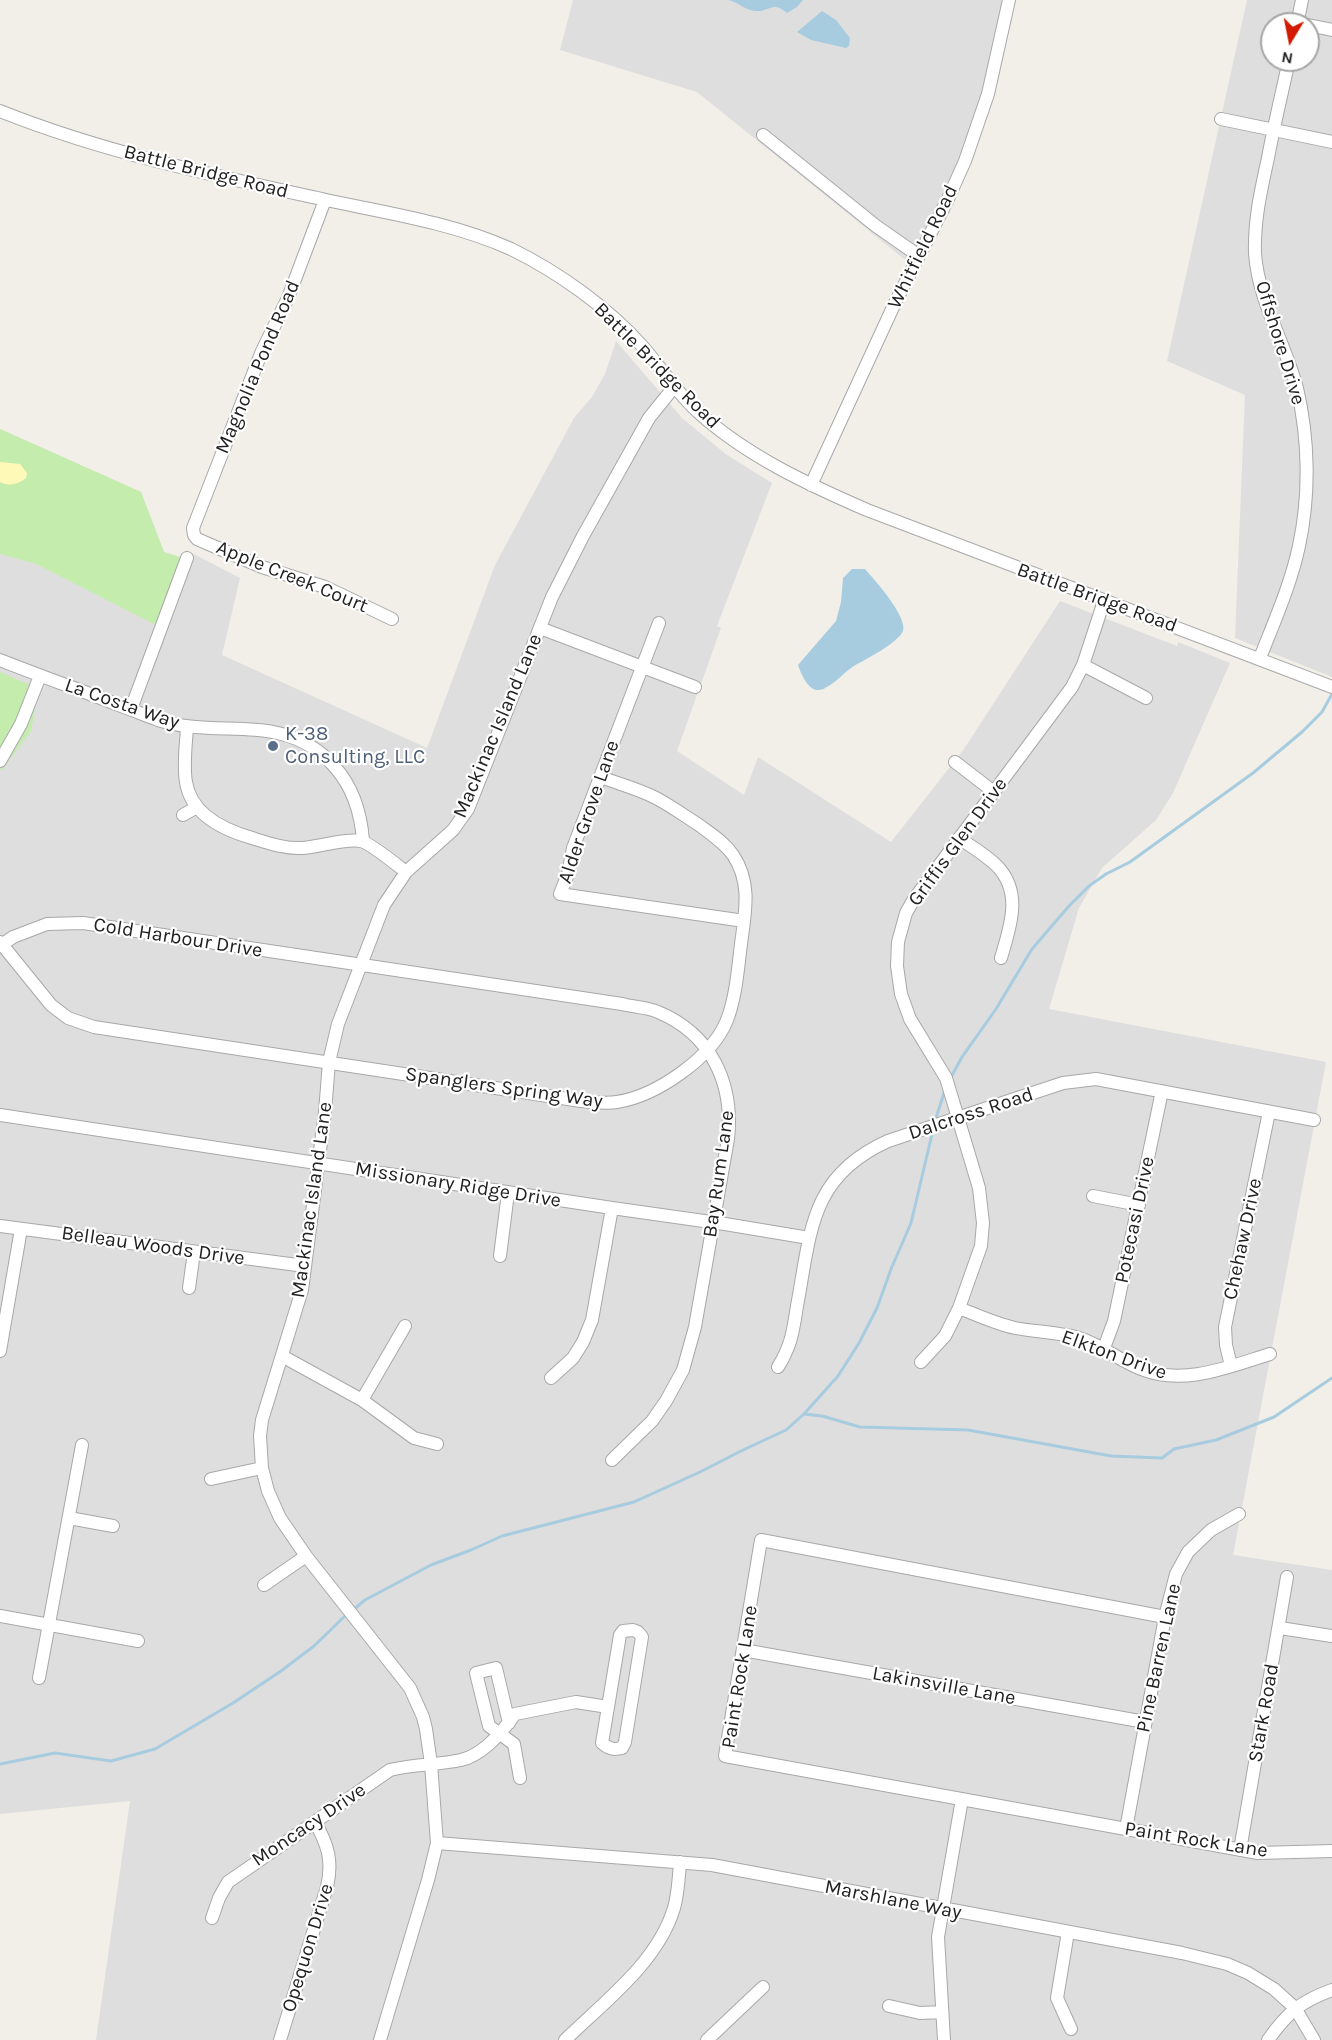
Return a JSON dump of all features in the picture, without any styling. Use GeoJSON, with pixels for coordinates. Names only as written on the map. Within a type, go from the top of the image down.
{"type":"FeatureCollection","features":[{"type":"Feature","properties":{"kind":"street","name":"Whitfield Road"},"geometry":{"type":"LineString","coordinates":[[811,485],[894,305],[965,161],[988,94],[1009,0]]}},
{"type":"Feature","properties":{"kind":"street","name":"Offshore Drive"},"geometry":{"type":"LineString","coordinates":[[1260,658],[1299,548],[1305,508],[1307,470],[1305,435],[1296,387],[1263,293],[1255,254],[1256,211],[1286,72]]}},
{"type":"Feature","properties":{"kind":"street","name":"Battle Bridge Road"},"geometry":{"type":"LineString","coordinates":[[0,111],[162,164],[461,231],[511,250],[534,261],[570,284],[613,318],[642,346],[693,408],[724,434],[778,468],[867,510],[1332,687]]}},
{"type":"Feature","properties":{"kind":"street"},"geometry":{"type":"LineString","coordinates":[[1221,119],[1332,142]]}},
{"type":"Feature","properties":{"kind":"street"},"geometry":{"type":"LineString","coordinates":[[763,135],[876,226],[919,256]]}},
{"type":"Feature","properties":{"kind":"street","name":"Magnolia Pond Road"},"geometry":{"type":"LineString","coordinates":[[194,535],[193,528],[229,435],[262,351],[288,298],[325,200]]}},
{"type":"Feature","properties":{"kind":"street","name":"Mackinac Island Lane"},"geometry":{"type":"LineString","coordinates":[[380,2040],[437,1843],[431,1764],[423,1717],[410,1689],[306,1556],[280,1518],[268,1491],[262,1468],[260,1436],[262,1420],[299,1304],[315,1195],[329,1062],[338,1024],[360,965],[384,905],[406,872],[453,830],[468,809],[552,597],[593,516],[649,418],[675,387]]}},
{"type":"Feature","properties":{"kind":"street","name":"Apple Creek Court"},"geometry":{"type":"LineString","coordinates":[[194,535],[197,539],[262,567],[325,587],[392,619]]}},
{"type":"Feature","properties":{"kind":"street"},"geometry":{"type":"LineString","coordinates":[[131,709],[187,558]]}},
{"type":"Feature","properties":{"kind":"street","name":"Griffis Glen Drive"},"geometry":{"type":"LineString","coordinates":[[921,1362],[945,1335],[959,1308],[981,1246],[983,1223],[979,1188],[945,1077],[905,1007],[898,983],[897,955],[901,927],[914,899],[1072,687],[1083,665],[1104,600]]}},
{"type":"Feature","properties":{"kind":"street","name":"Alder Grove Lane"},"geometry":{"type":"LineString","coordinates":[[659,623],[573,848],[568,874],[560,894],[744,921]]}},
{"type":"Feature","properties":{"kind":"street"},"geometry":{"type":"LineString","coordinates":[[540,628],[695,687]]}},
{"type":"Feature","properties":{"kind":"street","name":"La Costa Way"},"geometry":{"type":"LineString","coordinates":[[0,660],[158,720],[188,727],[282,733],[304,741],[325,756],[342,774],[355,797],[362,821],[363,841]]}},
{"type":"Feature","properties":{"kind":"street"},"geometry":{"type":"LineString","coordinates":[[1083,665],[1146,698]]}},
{"type":"Feature","properties":{"kind":"street"},"geometry":{"type":"LineString","coordinates":[[0,761],[21,724],[40,676]]}},
{"type":"Feature","properties":{"kind":"street"},"geometry":{"type":"LineString","coordinates":[[188,727],[186,785],[197,807],[212,822],[233,833],[276,845],[299,848],[351,840],[363,841],[406,872]]}},
{"type":"Feature","properties":{"kind":"street"},"geometry":{"type":"LineString","coordinates":[[956,762],[994,792]]}},
{"type":"Feature","properties":{"kind":"street","name":"Spanglers Spring Way"},"geometry":{"type":"LineString","coordinates":[[1,944],[51,1005],[68,1018],[85,1024],[116,1031],[581,1101],[618,1102],[645,1095],[670,1080],[707,1051],[723,1029],[730,1010],[747,898],[737,862],[717,838],[658,799],[601,777]]}},
{"type":"Feature","properties":{"kind":"street"},"geometry":{"type":"LineString","coordinates":[[183,815],[197,807]]}},
{"type":"Feature","properties":{"kind":"street"},"geometry":{"type":"LineString","coordinates":[[959,838],[997,866],[1010,887],[1013,913],[1001,958]]}},
{"type":"Feature","properties":{"kind":"street","name":"Cold Harbour Drive"},"geometry":{"type":"LineString","coordinates":[[1,944],[47,924],[83,923],[360,965]]}},
{"type":"Feature","properties":{"kind":"street","name":"Bay Rum Lane"},"geometry":{"type":"LineString","coordinates":[[360,965],[657,1011],[699,1037],[722,1075],[730,1118],[728,1139],[695,1327],[682,1370],[666,1401],[652,1421],[612,1460]]}},
{"type":"Feature","properties":{"kind":"street","name":"Dalcross Road"},"geometry":{"type":"LineString","coordinates":[[778,1366],[789,1348],[809,1238],[825,1194],[836,1178],[859,1156],[888,1141],[1063,1083],[1095,1079],[1314,1120]]}},
{"type":"Feature","properties":{"kind":"street","name":"Potecasi Drive"},"geometry":{"type":"LineString","coordinates":[[1104,1348],[1114,1321],[1162,1090]]}},
{"type":"Feature","properties":{"kind":"street","name":"Chehaw Drive"},"geometry":{"type":"LineString","coordinates":[[1231,1366],[1225,1327],[1269,1112]]}},
{"type":"Feature","properties":{"kind":"street","name":"Missionary Ridge Drive"},"geometry":{"type":"LineString","coordinates":[[0,1115],[809,1238]]}},
{"type":"Feature","properties":{"kind":"street"},"geometry":{"type":"LineString","coordinates":[[500,1256],[508,1193]]}},
{"type":"Feature","properties":{"kind":"street"},"geometry":{"type":"LineString","coordinates":[[1094,1196],[1139,1205]]}},
{"type":"Feature","properties":{"kind":"street"},"geometry":{"type":"LineString","coordinates":[[551,1378],[573,1358],[592,1320],[612,1208]]}},
{"type":"Feature","properties":{"kind":"street","name":"Belleau Woods Drive"},"geometry":{"type":"LineString","coordinates":[[0,1226],[305,1266]]}},
{"type":"Feature","properties":{"kind":"street"},"geometry":{"type":"LineString","coordinates":[[0,1351],[21,1229]]}},
{"type":"Feature","properties":{"kind":"street"},"geometry":{"type":"LineString","coordinates":[[189,1288],[194,1251]]}},
{"type":"Feature","properties":{"kind":"street","name":"Elkton Drive"},"geometry":{"type":"LineString","coordinates":[[959,1308],[1014,1328],[1068,1335],[1104,1348],[1140,1368],[1166,1376],[1195,1375],[1270,1354]]}},
{"type":"Feature","properties":{"kind":"street"},"geometry":{"type":"LineString","coordinates":[[362,1400],[405,1326]]}},
{"type":"Feature","properties":{"kind":"street"},"geometry":{"type":"LineString","coordinates":[[282,1356],[362,1400],[414,1438],[437,1444]]}},
{"type":"Feature","properties":{"kind":"street"},"geometry":{"type":"LineString","coordinates":[[39,1677],[82,1445]]}},
{"type":"Feature","properties":{"kind":"street"},"geometry":{"type":"LineString","coordinates":[[211,1479],[262,1468]]}},
{"type":"Feature","properties":{"kind":"street","name":"Pine Barren Lane"},"geometry":{"type":"LineString","coordinates":[[1126,1829],[1165,1617],[1176,1574],[1188,1552],[1211,1530],[1239,1514]]}},
{"type":"Feature","properties":{"kind":"street"},"geometry":{"type":"LineString","coordinates":[[69,1518],[113,1526]]}},
{"type":"Feature","properties":{"kind":"street","name":"Paint Rock Lane"},"geometry":{"type":"LineString","coordinates":[[1165,1617],[761,1540],[725,1756],[1258,1853],[1332,1851]]}},
{"type":"Feature","properties":{"kind":"street"},"geometry":{"type":"LineString","coordinates":[[264,1585],[306,1556]]}},
{"type":"Feature","properties":{"kind":"street","name":"Stark Road"},"geometry":{"type":"LineString","coordinates":[[1240,1850],[1287,1577]]}},
{"type":"Feature","properties":{"kind":"street"},"geometry":{"type":"LineString","coordinates":[[0,1616],[138,1641]]}},
{"type":"Feature","properties":{"kind":"street"},"geometry":{"type":"LineString","coordinates":[[1280,1628],[1332,1636]]}},
{"type":"Feature","properties":{"kind":"street"},"geometry":{"type":"LineString","coordinates":[[623,1631],[638,1632],[642,1637],[625,1742],[622,1748],[608,1748],[602,1743],[608,1707],[620,1635],[623,1631]]}},
{"type":"Feature","properties":{"kind":"street","name":"Lakinsville Lane"},"geometry":{"type":"LineString","coordinates":[[743,1650],[1145,1722]]}},
{"type":"Feature","properties":{"kind":"street"},"geometry":{"type":"LineString","coordinates":[[508,1723],[496,1668],[476,1673],[489,1726],[514,1744],[520,1778]]}},
{"type":"Feature","properties":{"kind":"street"},"geometry":{"type":"LineString","coordinates":[[508,1723],[514,1714],[576,1702],[608,1707]]}},
{"type":"Feature","properties":{"kind":"street","name":"Moncacy Drive"},"geometry":{"type":"LineString","coordinates":[[212,1918],[228,1882],[390,1770],[463,1760],[477,1753],[508,1723]]}},
{"type":"Feature","properties":{"kind":"street"},"geometry":{"type":"LineString","coordinates":[[944,2040],[938,1937],[962,1800]]}},
{"type":"Feature","properties":{"kind":"street","name":"Opequon Drive"},"geometry":{"type":"LineString","coordinates":[[280,2040],[330,1871],[328,1846],[315,1822]]}},
{"type":"Feature","properties":{"kind":"street","name":"Marshlane Way"},"geometry":{"type":"LineString","coordinates":[[437,1843],[712,1865],[1227,1964],[1248,1973],[1274,1989],[1295,2008],[1314,2040]]}},
{"type":"Feature","properties":{"kind":"street"},"geometry":{"type":"LineString","coordinates":[[573,2037],[656,1947],[674,1909],[680,1862]]}},
{"type":"Feature","properties":{"kind":"street"},"geometry":{"type":"LineString","coordinates":[[1068,1932],[1058,1998],[1071,2029]]}},
{"type":"Feature","properties":{"kind":"street"},"geometry":{"type":"LineString","coordinates":[[707,2040],[763,1987]]}},
{"type":"Feature","properties":{"kind":"street"},"geometry":{"type":"LineString","coordinates":[[1268,2040],[1283,2018],[1295,2008],[1311,1997],[1332,1990]]}},
{"type":"Feature","properties":{"kind":"street"},"geometry":{"type":"LineString","coordinates":[[889,2007],[920,2013],[942,2012]]}},
{"type":"Feature","properties":{"kind":"shaded area"},"geometry":{"type":"Polygon","coordinates":[[[573,0],[1003,0],[980,105],[957,172],[909,263],[697,92],[560,50],[573,0]]]}},
{"type":"Feature","properties":{"kind":"shaded area"},"geometry":{"type":"Polygon","coordinates":[[[1247,0],[1332,0],[1332,677],[1235,638],[1245,395],[1167,361],[1247,0]]]}},
{"type":"Feature","properties":{"kind":"shaded area"},"geometry":{"type":"Polygon","coordinates":[[[616,341],[682,418],[727,455],[772,483],[717,626],[721,628],[677,751],[744,795],[758,757],[891,842],[964,749],[1060,601],[1177,646],[1178,642],[1230,663],[1173,793],[1156,820],[1102,868],[1079,908],[1049,1009],[1326,1062],[1233,1555],[1332,1570],[1332,2040],[96,2040],[130,1801],[0,1814],[0,429],[141,492],[164,552],[183,558],[186,550],[240,578],[222,655],[427,748],[495,565],[574,418],[592,397],[605,374],[616,341]]]}},
{"type":"Feature","properties":{"kind":"green space"},"geometry":{"type":"Polygon","coordinates":[[[0,429],[141,492],[164,552],[183,558],[162,628],[36,564],[0,554],[0,429]]]}},
{"type":"Feature","properties":{"kind":"green space"},"geometry":{"type":"Polygon","coordinates":[[[0,672],[39,689],[31,731],[2,770],[0,769],[0,672]]]}},
{"type":"Feature","properties":{"kind":"sand"},"geometry":{"type":"Polygon","coordinates":[[[0,462],[20,464],[27,473],[26,478],[14,484],[0,482],[0,462]]]}},
{"type":"Feature","properties":{"kind":"water"},"geometry":{"type":"Polygon","coordinates":[[[728,0],[803,0],[787,13],[778,7],[752,11],[728,0]]]}},
{"type":"Feature","properties":{"kind":"water"},"geometry":{"type":"Polygon","coordinates":[[[822,11],[836,20],[850,38],[849,46],[846,48],[811,40],[797,32],[822,11]]]}},
{"type":"Feature","properties":{"kind":"water"},"geometry":{"type":"Polygon","coordinates":[[[852,569],[865,569],[889,598],[900,617],[903,631],[888,646],[850,668],[829,686],[816,690],[807,684],[798,665],[836,621],[841,602],[843,578],[852,569]]]}},
{"type":"Feature","properties":{"kind":"waterway"},"geometry":{"type":"LineString","coordinates":[[950,1079],[1032,949],[1069,906],[1089,886],[1130,862],[1253,773],[1302,732],[1322,712],[1332,694]]}},
{"type":"Feature","properties":{"kind":"waterway"},"geometry":{"type":"LineString","coordinates":[[935,1121],[945,1090]]}},
{"type":"Feature","properties":{"kind":"waterway"},"geometry":{"type":"LineString","coordinates":[[353,1610],[365,1600],[431,1565],[502,1536],[634,1502],[786,1430],[804,1414],[838,1376],[877,1308],[911,1223],[933,1130]]}},
{"type":"Feature","properties":{"kind":"waterway"},"geometry":{"type":"LineString","coordinates":[[804,1414],[822,1416],[860,1427],[968,1430],[1111,1456],[1162,1458],[1174,1449],[1216,1440],[1274,1417],[1332,1378]]}},
{"type":"Feature","properties":{"kind":"waterway"},"geometry":{"type":"LineString","coordinates":[[0,1764],[55,1753],[111,1761],[155,1749],[233,1703],[281,1671],[314,1646],[347,1614]]}},
{"type":"Feature","properties":{"kind":"place","name":"K-38 Consulting, LLC"},"geometry":{"type":"Point","coordinates":[273,746]}}]}
